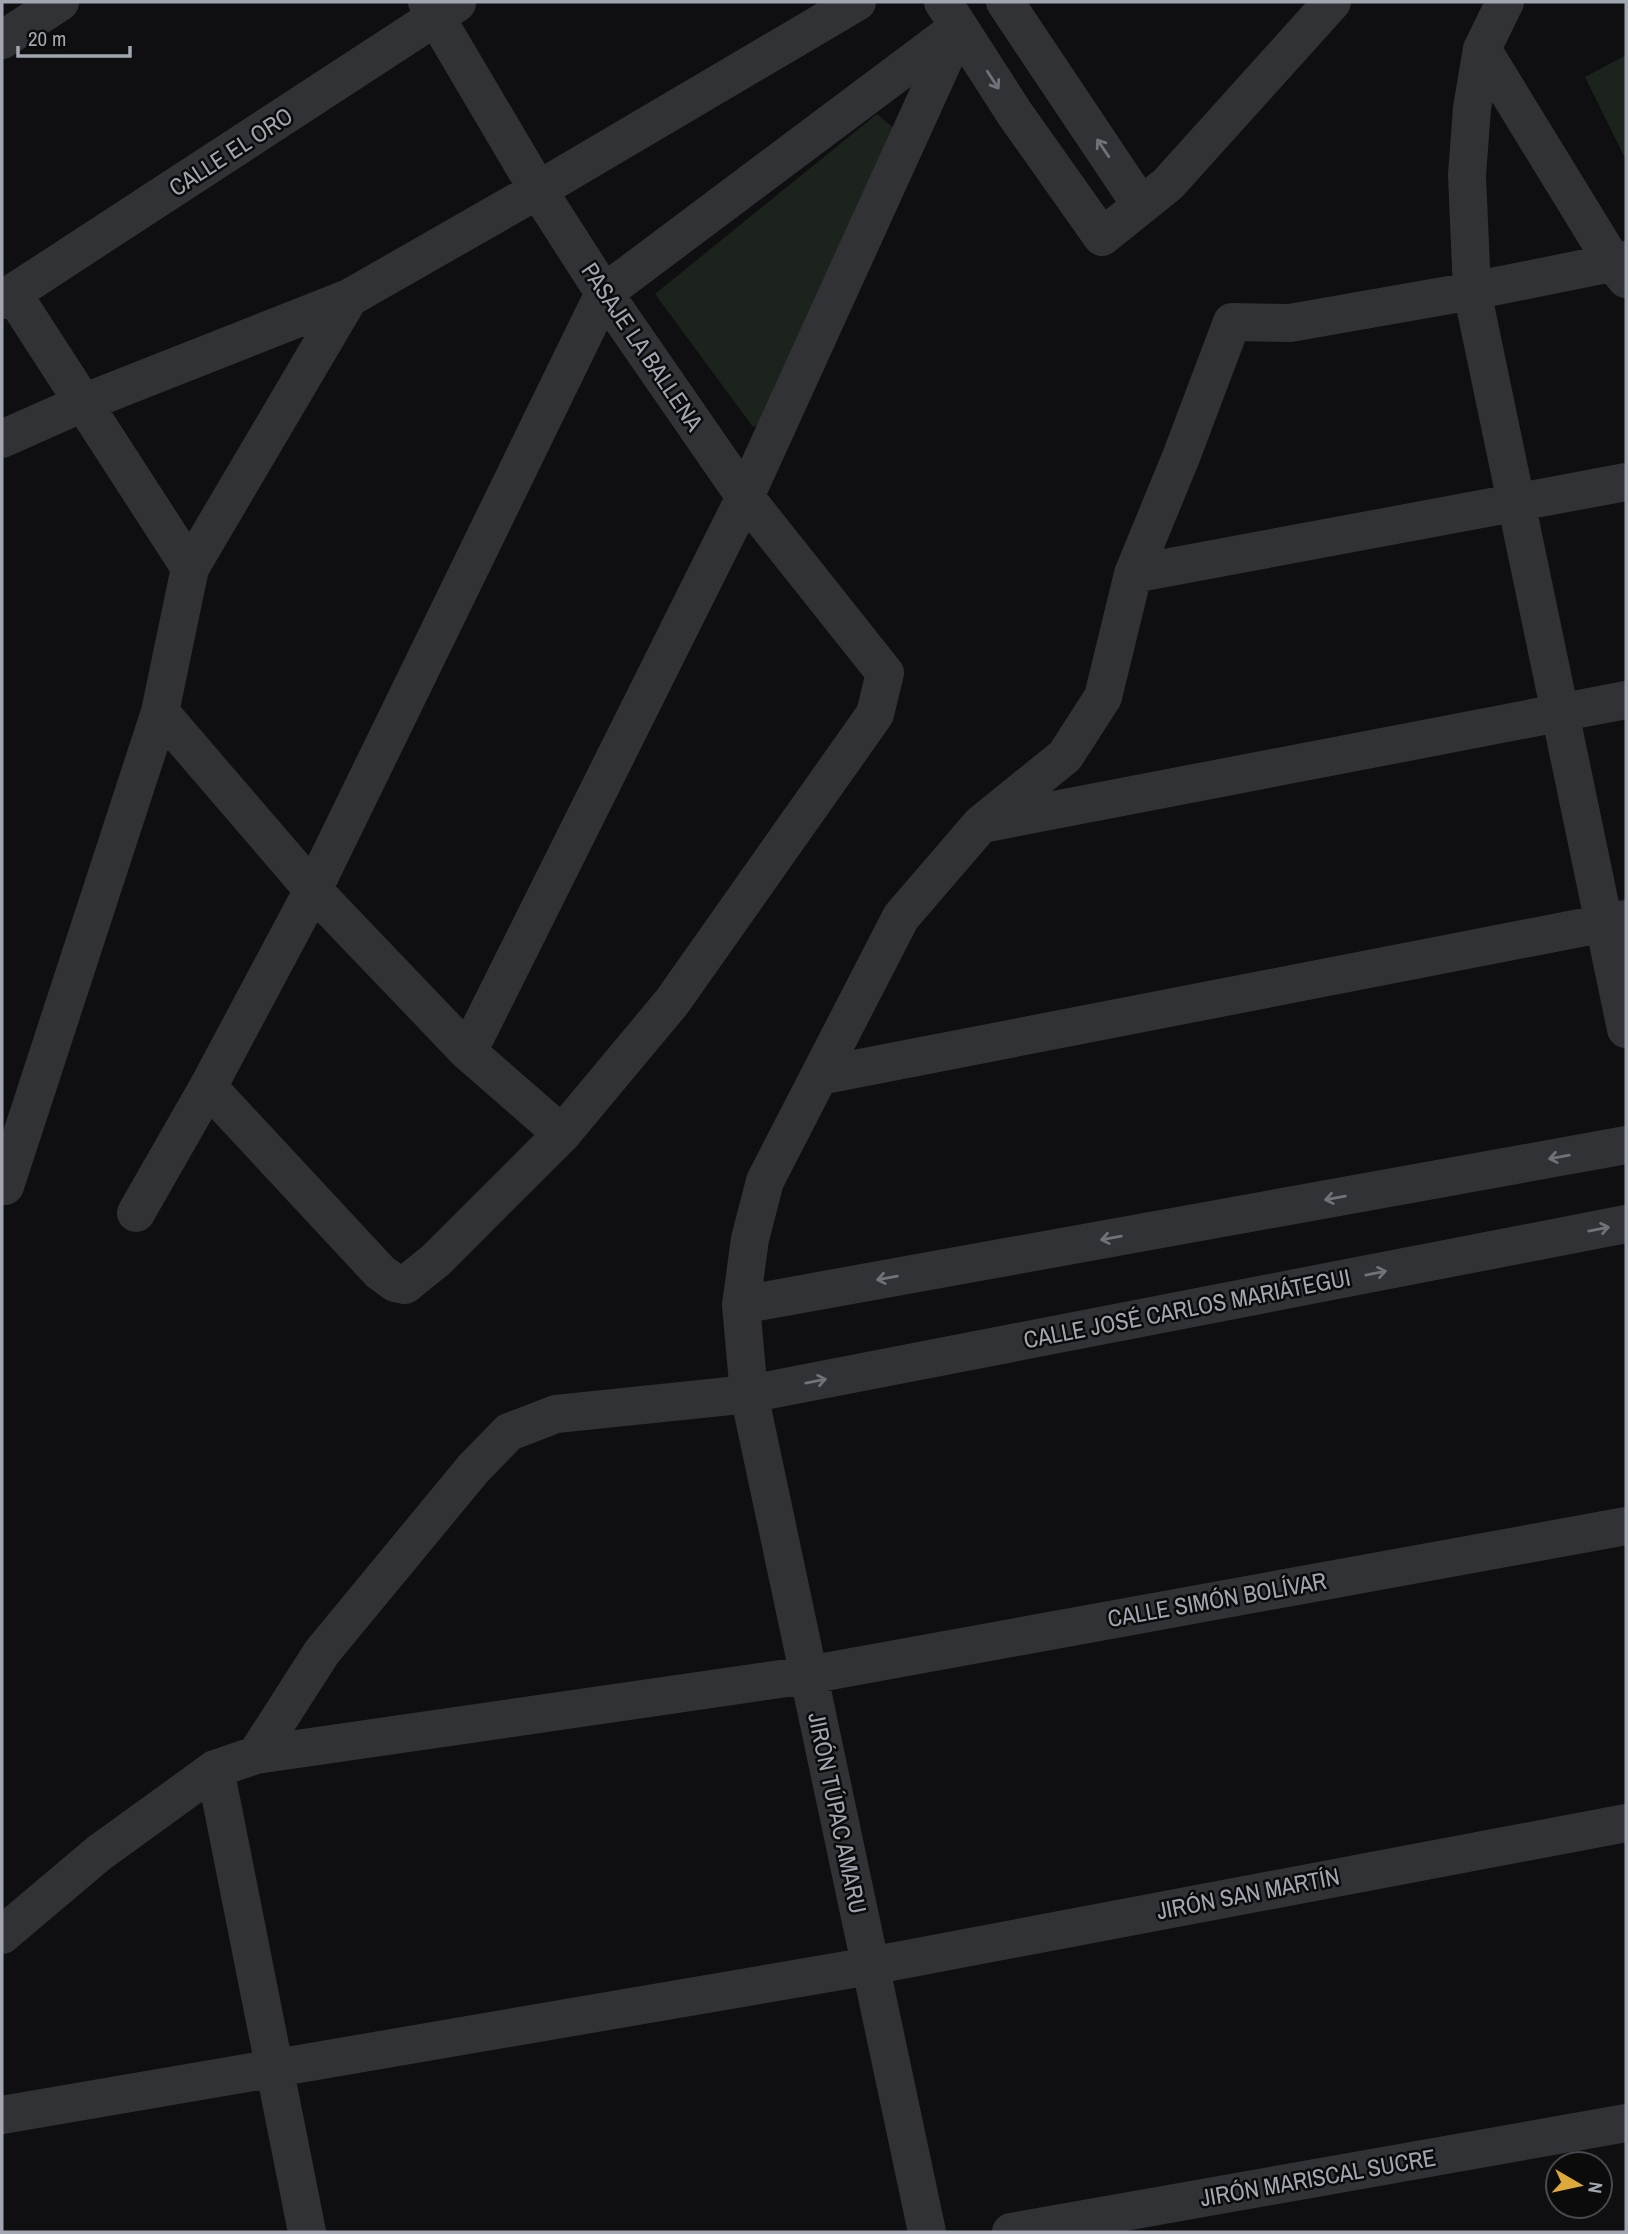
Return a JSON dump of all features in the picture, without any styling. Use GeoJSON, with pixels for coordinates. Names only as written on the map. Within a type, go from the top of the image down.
{"type":"FeatureCollection","features":[{"type":"Feature","properties":{"kind":"street"},"geometry":{"type":"LineString","coordinates":[[2,40],[60,2]]}},
{"type":"Feature","properties":{"kind":"street"},"geometry":{"type":"LineString","coordinates":[[2,439],[83,403],[349,298],[857,2]]}},
{"type":"Feature","properties":{"kind":"street"},"geometry":{"type":"LineString","coordinates":[[1005,2],[1140,204]]}},
{"type":"Feature","properties":{"kind":"street"},"geometry":{"type":"LineString","coordinates":[[951,14],[1015,114],[1102,237],[1168,184],[1332,2]]}},
{"type":"Feature","properties":{"kind":"street"},"geometry":{"type":"LineString","coordinates":[[1505,2],[1482,50],[1472,108],[1467,175],[1472,291],[1560,714],[1615,921],[1626,1030]]}},
{"type":"Feature","properties":{"kind":"street","name":"PASAJE LA BALLENA"},"geometry":{"type":"LineString","coordinates":[[441,7],[538,190],[604,293],[745,497],[885,673],[874,714],[867,725],[672,1002],[562,1134]]}},
{"type":"Feature","properties":{"kind":"street","name":"CALLE EL ORO"},"geometry":{"type":"LineString","coordinates":[[7,297],[441,7]]}},
{"type":"Feature","properties":{"kind":"street"},"geometry":{"type":"LineString","coordinates":[[136,1213],[208,1087],[313,890],[604,293],[951,14]]}},
{"type":"Feature","properties":{"kind":"street"},"geometry":{"type":"LineString","coordinates":[[468,1052],[745,497],[951,14]]}},
{"type":"Feature","properties":{"kind":"street"},"geometry":{"type":"LineString","coordinates":[[1472,291],[1622,267],[1482,50]]}},
{"type":"Feature","properties":{"kind":"street","name":"JIRÓN TÚPAC AMARU"},"geometry":{"type":"LineString","coordinates":[[927,2232],[748,1394],[741,1305],[750,1239],[765,1181],[901,917],[981,824],[1065,756],[1104,697],[1133,574],[1232,322],[1290,323],[1472,291]]}},
{"type":"Feature","properties":{"kind":"street"},"geometry":{"type":"LineString","coordinates":[[7,297],[83,403],[190,568]]}},
{"type":"Feature","properties":{"kind":"street"},"geometry":{"type":"LineString","coordinates":[[5,1186],[160,712],[190,568],[349,298]]}},
{"type":"Feature","properties":{"kind":"street"},"geometry":{"type":"LineString","coordinates":[[1133,574],[1626,482]]}},
{"type":"Feature","properties":{"kind":"street"},"geometry":{"type":"LineString","coordinates":[[981,824],[1626,700]]}},
{"type":"Feature","properties":{"kind":"street"},"geometry":{"type":"LineString","coordinates":[[160,712],[313,890],[468,1052],[562,1134],[436,1260],[405,1286],[395,1283],[380,1272],[208,1087]]}},
{"type":"Feature","properties":{"kind":"street"},"geometry":{"type":"LineString","coordinates":[[819,1076],[1615,921]]}},
{"type":"Feature","properties":{"kind":"street"},"geometry":{"type":"LineString","coordinates":[[741,1305],[1626,1145]]}},
{"type":"Feature","properties":{"kind":"street","name":"CALLE JOSÉ CARLOS MARIÁTEGUI"},"geometry":{"type":"LineString","coordinates":[[256,1755],[322,1652],[473,1469],[509,1432],[556,1414],[748,1394],[1626,1224]]}},
{"type":"Feature","properties":{"kind":"street","name":"CALLE SIMÓN BOLÍVAR"},"geometry":{"type":"LineString","coordinates":[[2,1935],[99,1853],[215,1769],[256,1755],[808,1675],[1626,1525]]}},
{"type":"Feature","properties":{"kind":"street"},"geometry":{"type":"LineString","coordinates":[[215,1769],[307,2232]]}},
{"type":"Feature","properties":{"kind":"street","name":"JIRÓN SAN MARTÍN"},"geometry":{"type":"LineString","coordinates":[[2,2115],[870,1966],[1626,1823]]}},
{"type":"Feature","properties":{"kind":"street","name":"JIRÓN MARISCAL SUCRE"},"geometry":{"type":"LineString","coordinates":[[1010,2232],[1626,2123]]}},
{"type":"Feature","properties":{"kind":"shaded area"},"geometry":{"type":"Polygon","coordinates":[[[1626,55],[1626,160],[1585,77],[1626,55]]]}},
{"type":"Feature","properties":{"kind":"shaded area"},"geometry":{"type":"Polygon","coordinates":[[[877,114],[897,131],[768,420],[753,427],[655,294],[877,114]]]}}]}
